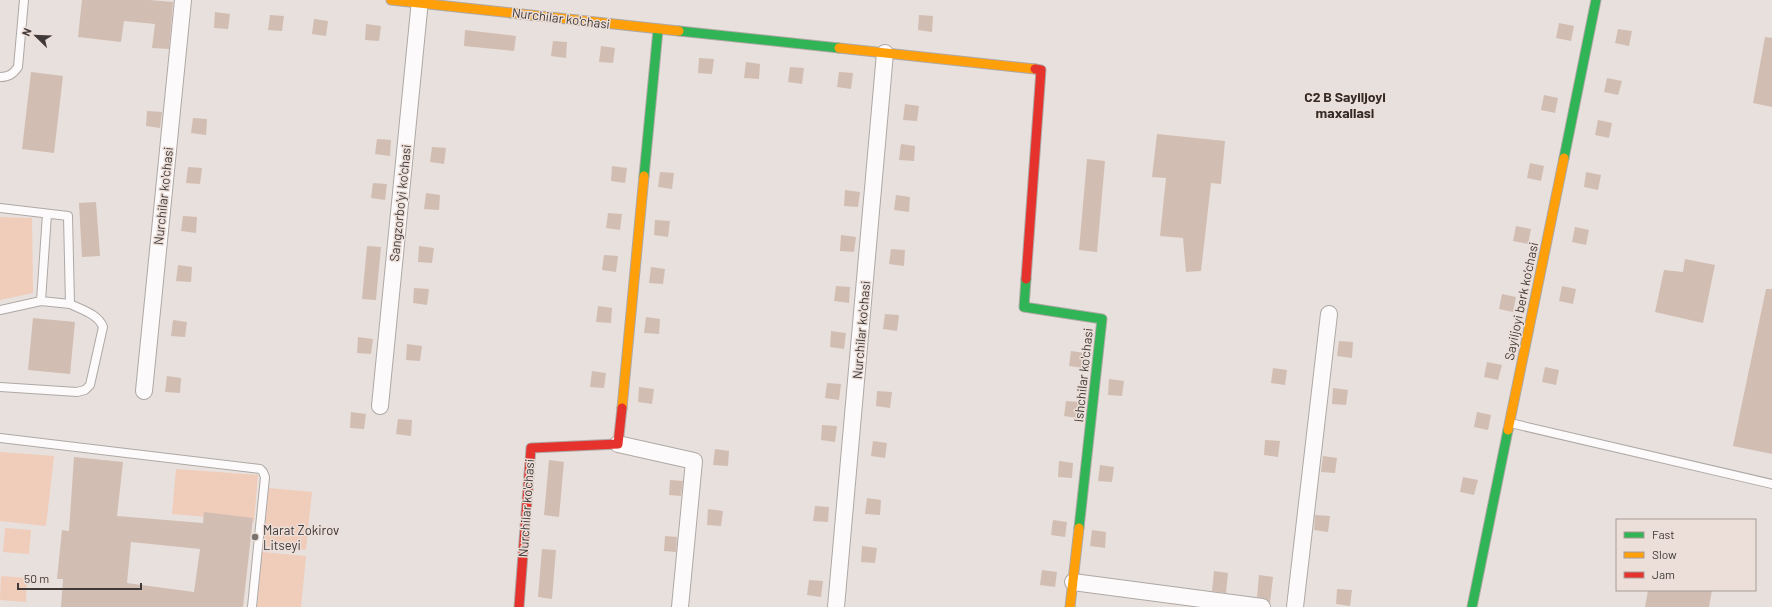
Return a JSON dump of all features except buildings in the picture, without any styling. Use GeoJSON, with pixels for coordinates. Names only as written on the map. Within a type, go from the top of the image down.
{"type":"FeatureCollection","features":[{"type":"Feature","properties":{"kind":"street","name":"Nurchilar ko'chasi"},"geometry":{"type":"LineString","coordinates":[[144,391],[183,0]]}},
{"type":"Feature","properties":{"kind":"street","name":"Nurchilar ko'chasi"},"geometry":{"type":"LineString","coordinates":[[391,0],[420,1],[658,30],[1041,70]]}},
{"type":"Feature","properties":{"kind":"street","name":"Sayiljoyi berk ko'chasi"},"geometry":{"type":"LineString","coordinates":[[1472,607],[1596,0]]}},
{"type":"Feature","properties":{"kind":"street","name":"Sangzorbo'yi ko'chasi"},"geometry":{"type":"LineString","coordinates":[[380,406],[420,1]]}},
{"type":"Feature","properties":{"kind":"street"},"geometry":{"type":"LineString","coordinates":[[618,444],[658,30]]}},
{"type":"Feature","properties":{"kind":"street","name":"Nurchilar ko'chasi"},"geometry":{"type":"LineString","coordinates":[[836,607],[885,53]]}},
{"type":"Feature","properties":{"kind":"street","name":"Ishchilar ko'chasi"},"geometry":{"type":"LineString","coordinates":[[1041,70],[1024,307],[1102,319],[1070,607]]}},
{"type":"Feature","properties":{"kind":"street"},"geometry":{"type":"LineString","coordinates":[[1295,607],[1329,314]]}},
{"type":"Feature","properties":{"kind":"street","name":"Nurchilar ko'chasi"},"geometry":{"type":"LineString","coordinates":[[519,607],[531,448],[618,444],[694,461],[680,607]]}},
{"type":"Feature","properties":{"kind":"street"},"geometry":{"type":"LineString","coordinates":[[1073,582],[1262,607]]}},
{"type":"Feature","properties":{"kind":"lane"},"geometry":{"type":"LineString","coordinates":[[0,77],[7,77],[14,73],[18,67],[24,0]]}},
{"type":"Feature","properties":{"kind":"lane"},"geometry":{"type":"LineString","coordinates":[[0,208],[68,216],[70,304]]}},
{"type":"Feature","properties":{"kind":"lane"},"geometry":{"type":"LineString","coordinates":[[41,300],[47,214]]}},
{"type":"Feature","properties":{"kind":"lane"},"geometry":{"type":"LineString","coordinates":[[0,310],[41,300],[70,304],[97,317],[101,321],[103,327],[90,385],[84,390],[77,392],[0,387]]}},
{"type":"Feature","properties":{"kind":"lane"},"geometry":{"type":"LineString","coordinates":[[1510,423],[1772,484]]}},
{"type":"Feature","properties":{"kind":"lane"},"geometry":{"type":"LineString","coordinates":[[0,438],[260,469],[265,477],[252,607]]}},
{"type":"Feature","properties":{"kind":"shaded area"},"geometry":{"type":"Polygon","coordinates":[[[0,217],[32,218],[33,293],[0,300],[0,217]]]}},
{"type":"Feature","properties":{"kind":"shaded area"},"geometry":{"type":"Polygon","coordinates":[[[0,452],[54,456],[46,526],[0,521],[0,452]]]}},
{"type":"Feature","properties":{"kind":"shaded area"},"geometry":{"type":"Polygon","coordinates":[[[176,469],[258,475],[254,521],[172,514],[176,469]]]}},
{"type":"Feature","properties":{"kind":"shaded area"},"geometry":{"type":"Polygon","coordinates":[[[269,488],[312,492],[306,550],[263,546],[269,488]]]}},
{"type":"Feature","properties":{"kind":"shaded area"},"geometry":{"type":"Polygon","coordinates":[[[5,528],[31,530],[29,554],[3,552],[5,528]]]}},
{"type":"Feature","properties":{"kind":"shaded area"},"geometry":{"type":"Polygon","coordinates":[[[262,552],[306,556],[301,607],[257,607],[262,552]]]}},
{"type":"Feature","properties":{"kind":"shaded area"},"geometry":{"type":"Polygon","coordinates":[[[1,576],[27,578],[26,602],[0,600],[1,576]]]}},
{"type":"Feature","properties":{"kind":"traffic: fast"},"geometry":{"type":"LineString","coordinates":[[1564,158],[1596,0]]}},
{"type":"Feature","properties":{"kind":"traffic: fast"},"geometry":{"type":"LineString","coordinates":[[644,176],[658,30]]}},
{"type":"Feature","properties":{"kind":"traffic: fast"},"geometry":{"type":"LineString","coordinates":[[679,31],[839,48]]}},
{"type":"Feature","properties":{"kind":"traffic: fast"},"geometry":{"type":"LineString","coordinates":[[1026,279],[1024,307],[1102,319],[1079,528]]}},
{"type":"Feature","properties":{"kind":"traffic: fast"},"geometry":{"type":"LineString","coordinates":[[1472,607],[1508,430]]}},
{"type":"Feature","properties":{"kind":"traffic: slow"},"geometry":{"type":"LineString","coordinates":[[391,0],[679,31]]}},
{"type":"Feature","properties":{"kind":"traffic: slow"},"geometry":{"type":"LineString","coordinates":[[839,48],[1035,69]]}},
{"type":"Feature","properties":{"kind":"traffic: slow"},"geometry":{"type":"LineString","coordinates":[[1508,430],[1564,158]]}},
{"type":"Feature","properties":{"kind":"traffic: slow"},"geometry":{"type":"LineString","coordinates":[[622,408],[644,176]]}},
{"type":"Feature","properties":{"kind":"traffic: slow"},"geometry":{"type":"LineString","coordinates":[[1070,607],[1079,528]]}},
{"type":"Feature","properties":{"kind":"traffic: jam"},"geometry":{"type":"LineString","coordinates":[[1026,279],[1041,70],[1035,69]]}},
{"type":"Feature","properties":{"kind":"traffic: jam"},"geometry":{"type":"LineString","coordinates":[[519,607],[531,448],[618,444],[622,408]]}},
{"type":"Feature","properties":{"kind":"place","name":"Marat Zokirov Litseyi"},"geometry":{"type":"Point","coordinates":[255,537]}},
{"type":"Feature","properties":{"kind":"district","name":"C2 B Sayiljoyi maxallasi"},"geometry":{"type":"Point","coordinates":[1345,106]}}]}
